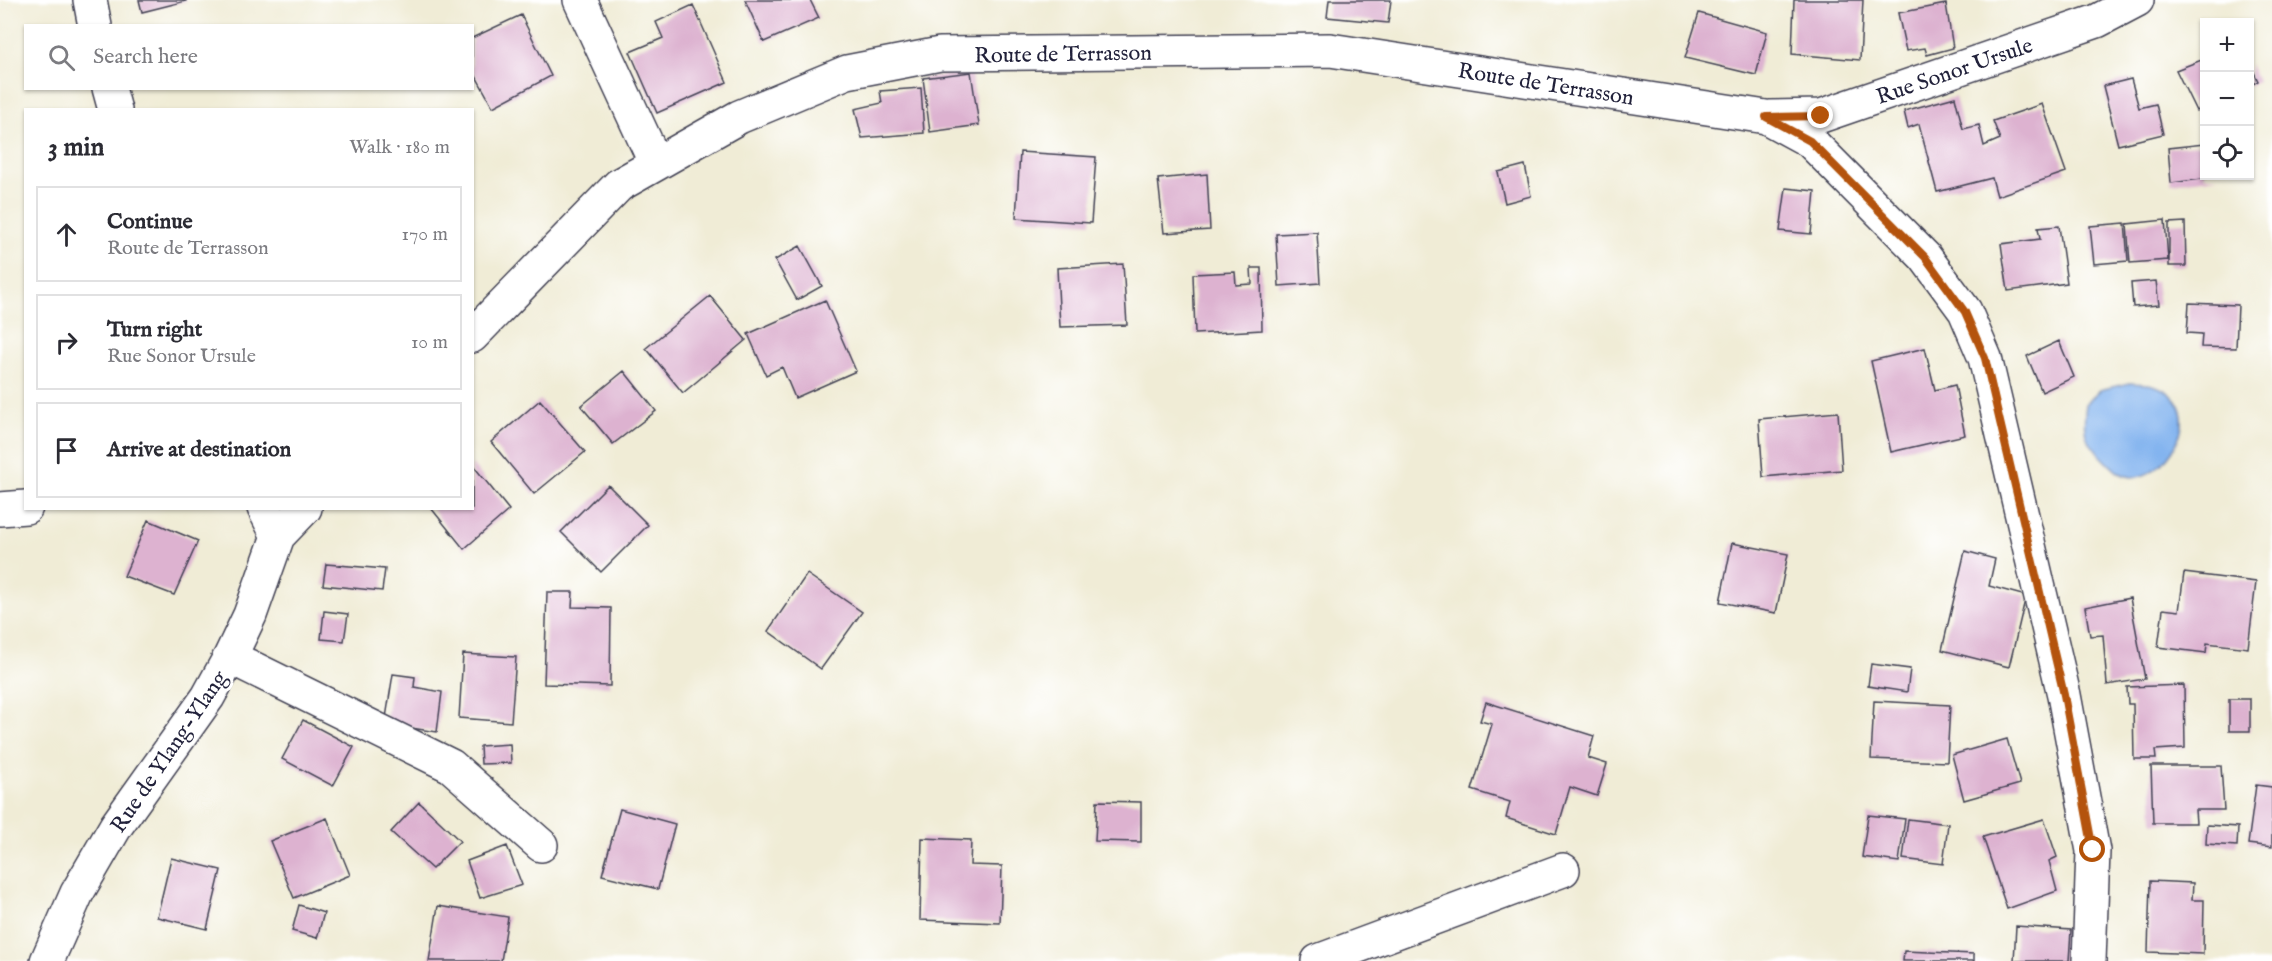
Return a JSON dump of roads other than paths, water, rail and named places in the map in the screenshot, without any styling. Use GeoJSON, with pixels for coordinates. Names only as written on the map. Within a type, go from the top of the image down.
{"type":"FeatureCollection","features":[{"type":"Feature","properties":{"kind":"street"},"geometry":{"type":"LineString","coordinates":[[90,0],[95,24]]}},
{"type":"Feature","properties":{"kind":"street"},"geometry":{"type":"LineString","coordinates":[[579,0],[656,164]]}},
{"type":"Feature","properties":{"kind":"street","name":"Rue Sonor Ursule"},"geometry":{"type":"LineString","coordinates":[[1766,117],[1821,116],[2097,21],[2137,0]]}},
{"type":"Feature","properties":{"kind":"street","name":"Route de Terrasson"},"geometry":{"type":"LineString","coordinates":[[474,334],[619,185],[739,117],[847,72],[940,54],[1330,50],[1766,117],[1810,141],[1925,257],[1965,312],[1985,358],[2064,695],[2093,850],[2089,961]]}},
{"type":"Feature","properties":{"kind":"street"},"geometry":{"type":"LineString","coordinates":[[110,90],[114,108]]}},
{"type":"Feature","properties":{"kind":"street"},"geometry":{"type":"LineString","coordinates":[[0,509],[24,507]]}},
{"type":"Feature","properties":{"kind":"street"},"geometry":{"type":"LineString","coordinates":[[271,522],[300,510]]}},
{"type":"Feature","properties":{"kind":"street","name":"Rue de Ylang-Ylang"},"geometry":{"type":"LineString","coordinates":[[47,961],[77,893],[116,826],[208,697],[230,657],[250,615],[271,522]]}},
{"type":"Feature","properties":{"kind":"street"},"geometry":{"type":"LineString","coordinates":[[230,657],[451,766],[541,845]]}},
{"type":"Feature","properties":{"kind":"street"},"geometry":{"type":"LineString","coordinates":[[1318,961],[1563,870]]}},
{"type":"Feature","properties":{"kind":"water"},"geometry":{"type":"Polygon","coordinates":[[[2129,383],[2156,386],[2173,397],[2181,411],[2182,427],[2177,443],[2167,458],[2155,469],[2141,476],[2127,476],[2115,470],[2089,441],[2084,422],[2086,404],[2100,390],[2129,383]]]}}]}
